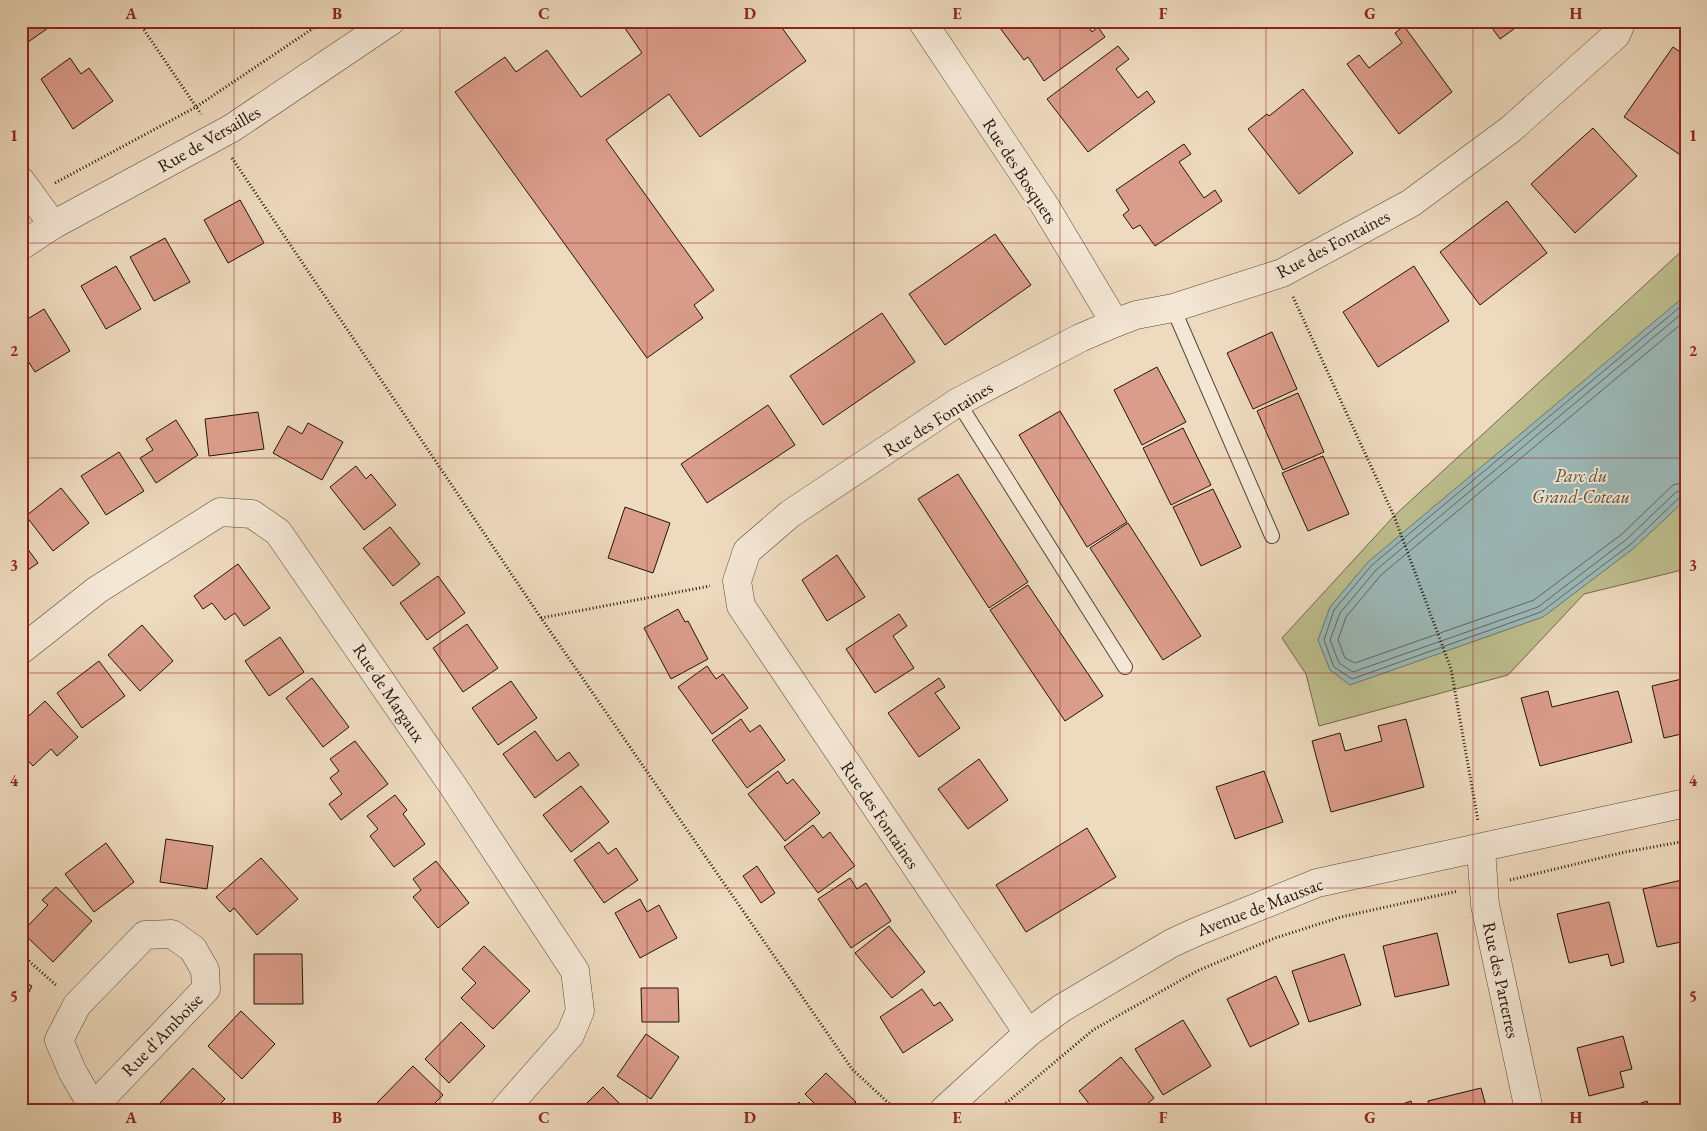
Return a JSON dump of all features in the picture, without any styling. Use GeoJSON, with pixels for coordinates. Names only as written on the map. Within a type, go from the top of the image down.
{"type":"FeatureCollection","features":[{"type":"Feature","properties":{"kind":"street","name":"Rue des Bosquets"},"geometry":{"type":"LineString","coordinates":[[922,21],[1045,206],[1115,323]]}},
{"type":"Feature","properties":{"kind":"street","name":"Rue des Fontaines"},"geometry":{"type":"LineString","coordinates":[[1028,1033],[741,606],[737,581],[747,551],[790,514],[958,402],[1080,338],[1136,315],[1173,308],[1282,274],[1411,203],[1496,141],[1616,35],[1622,21]]}},
{"type":"Feature","properties":{"kind":"street","name":"Rue de Versailles"},"geometry":{"type":"LineString","coordinates":[[21,246],[53,225],[224,132],[382,24]]}},
{"type":"Feature","properties":{"kind":"street"},"geometry":{"type":"LineString","coordinates":[[21,181],[53,225]]}},
{"type":"Feature","properties":{"kind":"street","name":"Rue de Margaux"},"geometry":{"type":"LineString","coordinates":[[21,650],[97,590],[220,512],[252,514],[278,532],[453,786],[575,971],[580,1011],[570,1035],[504,1110]]}},
{"type":"Feature","properties":{"kind":"street","name":"Avenue de Maussac"},"geometry":{"type":"LineString","coordinates":[[944,1110],[1028,1033],[1103,982],[1172,943],[1196,932],[1317,883],[1482,849],[1686,803]]}},
{"type":"Feature","properties":{"kind":"street","name":"Rue des Parterres"},"geometry":{"type":"LineString","coordinates":[[1482,849],[1485,905],[1529,1110]]}},
{"type":"Feature","properties":{"kind":"street","name":"Rue d'Amboise"},"geometry":{"type":"LineString","coordinates":[[172,934],[193,949],[205,970],[206,990],[94,1109],[72,1071],[59,1040],[77,1005],[145,935],[172,934]]}},
{"type":"Feature","properties":{"kind":"lane"},"geometry":{"type":"LineString","coordinates":[[1173,308],[1272,536]]}},
{"type":"Feature","properties":{"kind":"lane"},"geometry":{"type":"LineString","coordinates":[[958,402],[1125,667]]}},
{"type":"Feature","properties":{"kind":"path"},"geometry":{"type":"LineString","coordinates":[[138,21],[196,107]]}},
{"type":"Feature","properties":{"kind":"path"},"geometry":{"type":"LineString","coordinates":[[56,182],[196,107],[324,21]]}},
{"type":"Feature","properties":{"kind":"path"},"geometry":{"type":"LineString","coordinates":[[234,162],[541,618],[852,1069],[896,1110]]}},
{"type":"Feature","properties":{"kind":"path"},"geometry":{"type":"LineString","coordinates":[[1282,274],[1394,516],[1451,669],[1482,849]]}},
{"type":"Feature","properties":{"kind":"path"},"geometry":{"type":"LineString","coordinates":[[541,618],[737,581]]}},
{"type":"Feature","properties":{"kind":"path"},"geometry":{"type":"LineString","coordinates":[[1508,880],[1625,852],[1686,841]]}},
{"type":"Feature","properties":{"kind":"path"},"geometry":{"type":"LineString","coordinates":[[998,1110],[1093,1030],[1197,971],[1275,938],[1341,917],[1459,891]]}},
{"type":"Feature","properties":{"kind":"path"},"geometry":{"type":"LineString","coordinates":[[21,954],[77,1005]]}},
{"type":"Feature","properties":{"kind":"green space","name":"Parc du Grand-Coteau"},"geometry":{"type":"Polygon","coordinates":[[[1686,247],[1686,569],[1584,594],[1508,675],[1319,726],[1306,674],[1282,638],[1394,516],[1686,247]]]}},
{"type":"Feature","properties":{"kind":"water","name":"Parc du Grand-Coteau"},"geometry":{"type":"Polygon","coordinates":[[[1686,295],[1686,499],[1634,548],[1543,617],[1350,685],[1330,670],[1318,640],[1330,607],[1368,562],[1686,295]]]}},
{"type":"Feature","properties":{"kind":"building"},"geometry":{"type":"Polygon","coordinates":[[[21,21],[58,21],[21,47],[21,21]]]}},
{"type":"Feature","properties":{"kind":"building"},"geometry":{"type":"Polygon","coordinates":[[[245,21],[261,21],[251,29],[245,21]]]}},
{"type":"Feature","properties":{"kind":"building"},"geometry":{"type":"Polygon","coordinates":[[[620,21],[777,21],[806,61],[700,137],[669,94],[606,140],[714,290],[694,305],[703,318],[647,358],[455,92],[505,57],[516,72],[547,50],[581,97],[642,53],[620,21]]]}},
{"type":"Feature","properties":{"kind":"building"},"geometry":{"type":"Polygon","coordinates":[[[1010,21],[1085,21],[1092,32],[1098,27],[1105,37],[1044,81],[1028,57],[1024,60],[1000,28],[1010,21]]]}},
{"type":"Feature","properties":{"kind":"building"},"geometry":{"type":"Polygon","coordinates":[[[1487,21],[1525,21],[1500,39],[1487,21]]]}},
{"type":"Feature","properties":{"kind":"building"},"geometry":{"type":"Polygon","coordinates":[[[1404,26],[1452,92],[1399,134],[1347,64],[1359,55],[1369,68],[1402,43],[1395,33],[1404,26]]]}},
{"type":"Feature","properties":{"kind":"building"},"geometry":{"type":"Polygon","coordinates":[[[1118,46],[1129,59],[1116,69],[1138,98],[1147,91],[1155,102],[1088,152],[1047,99],[1118,46]]]}},
{"type":"Feature","properties":{"kind":"building"},"geometry":{"type":"Polygon","coordinates":[[[1673,47],[1686,56],[1686,144],[1679,154],[1624,117],[1673,47]]]}},
{"type":"Feature","properties":{"kind":"building"},"geometry":{"type":"Polygon","coordinates":[[[70,58],[81,74],[89,68],[113,101],[73,129],[41,79],[70,58]]]}},
{"type":"Feature","properties":{"kind":"building"},"geometry":{"type":"Polygon","coordinates":[[[1303,89],[1353,153],[1299,194],[1248,129],[1267,114],[1269,116],[1303,89]]]}},
{"type":"Feature","properties":{"kind":"building"},"geometry":{"type":"Polygon","coordinates":[[[1593,128],[1637,176],[1575,233],[1531,184],[1593,128]]]}},
{"type":"Feature","properties":{"kind":"building"},"geometry":{"type":"Polygon","coordinates":[[[1184,144],[1191,154],[1179,162],[1204,198],[1215,190],[1222,201],[1155,246],[1140,225],[1133,229],[1123,215],[1129,210],[1116,190],[1184,144]]]}},
{"type":"Feature","properties":{"kind":"building"},"geometry":{"type":"Polygon","coordinates":[[[240,200],[264,243],[228,263],[204,220],[240,200]]]}},
{"type":"Feature","properties":{"kind":"building"},"geometry":{"type":"Polygon","coordinates":[[[1507,201],[1547,253],[1480,305],[1440,252],[1507,201]]]}},
{"type":"Feature","properties":{"kind":"building"},"geometry":{"type":"Polygon","coordinates":[[[995,234],[1031,285],[945,345],[909,294],[995,234]]]}},
{"type":"Feature","properties":{"kind":"building"},"geometry":{"type":"Polygon","coordinates":[[[165,238],[190,282],[154,301],[130,257],[165,238]]]}},
{"type":"Feature","properties":{"kind":"building"},"geometry":{"type":"Polygon","coordinates":[[[116,266],[141,309],[106,329],[81,286],[116,266]]]}},
{"type":"Feature","properties":{"kind":"building"},"geometry":{"type":"Polygon","coordinates":[[[1414,266],[1449,321],[1378,367],[1343,312],[1414,266]]]}},
{"type":"Feature","properties":{"kind":"building"},"geometry":{"type":"Polygon","coordinates":[[[44,309],[70,351],[35,372],[21,350],[21,323],[44,309]]]}},
{"type":"Feature","properties":{"kind":"building"},"geometry":{"type":"Polygon","coordinates":[[[882,313],[915,362],[823,425],[790,376],[882,313]]]}},
{"type":"Feature","properties":{"kind":"building"},"geometry":{"type":"Polygon","coordinates":[[[1272,332],[1297,389],[1253,409],[1227,353],[1272,332]]]}},
{"type":"Feature","properties":{"kind":"building"},"geometry":{"type":"Polygon","coordinates":[[[1157,367],[1186,422],[1142,445],[1114,390],[1157,367]]]}},
{"type":"Feature","properties":{"kind":"building"},"geometry":{"type":"Polygon","coordinates":[[[1298,393],[1324,452],[1283,470],[1257,411],[1298,393]]]}},
{"type":"Feature","properties":{"kind":"building"},"geometry":{"type":"Polygon","coordinates":[[[768,405],[795,445],[707,503],[681,464],[768,405]]]}},
{"type":"Feature","properties":{"kind":"building"},"geometry":{"type":"Polygon","coordinates":[[[1060,411],[1127,522],[1087,547],[1019,435],[1060,411]]]}},
{"type":"Feature","properties":{"kind":"building"},"geometry":{"type":"Polygon","coordinates":[[[258,412],[264,449],[209,456],[205,419],[258,412]]]}},
{"type":"Feature","properties":{"kind":"building"},"geometry":{"type":"Polygon","coordinates":[[[176,420],[198,455],[156,483],[140,458],[153,450],[146,439],[176,420]]]}},
{"type":"Feature","properties":{"kind":"building"},"geometry":{"type":"Polygon","coordinates":[[[308,423],[343,442],[322,480],[273,453],[288,426],[302,434],[308,423]]]}},
{"type":"Feature","properties":{"kind":"building"},"geometry":{"type":"Polygon","coordinates":[[[1183,428],[1211,485],[1171,505],[1143,448],[1183,428]]]}},
{"type":"Feature","properties":{"kind":"building"},"geometry":{"type":"Polygon","coordinates":[[[119,452],[144,491],[106,515],[81,476],[119,452]]]}},
{"type":"Feature","properties":{"kind":"building"},"geometry":{"type":"Polygon","coordinates":[[[1323,456],[1349,514],[1308,531],[1282,473],[1323,456]]]}},
{"type":"Feature","properties":{"kind":"building"},"geometry":{"type":"Polygon","coordinates":[[[356,466],[366,479],[371,474],[396,505],[364,530],[330,487],[356,466]]]}},
{"type":"Feature","properties":{"kind":"building"},"geometry":{"type":"Polygon","coordinates":[[[958,474],[1028,582],[989,608],[918,499],[958,474]]]}},
{"type":"Feature","properties":{"kind":"building"},"geometry":{"type":"Polygon","coordinates":[[[61,488],[89,523],[53,551],[26,516],[61,488]]]}},
{"type":"Feature","properties":{"kind":"building"},"geometry":{"type":"Polygon","coordinates":[[[1213,489],[1241,547],[1201,566],[1173,507],[1213,489]]]}},
{"type":"Feature","properties":{"kind":"building"},"geometry":{"type":"Polygon","coordinates":[[[625,507],[670,523],[653,573],[608,558],[625,507]]]}},
{"type":"Feature","properties":{"kind":"building"},"geometry":{"type":"Polygon","coordinates":[[[1128,523],[1201,636],[1163,660],[1090,548],[1128,523]]]}},
{"type":"Feature","properties":{"kind":"building"},"geometry":{"type":"Polygon","coordinates":[[[390,527],[420,564],[393,586],[363,548],[390,527]]]}},
{"type":"Feature","properties":{"kind":"building"},"geometry":{"type":"Polygon","coordinates":[[[21,540],[38,563],[21,575],[21,540]]]}},
{"type":"Feature","properties":{"kind":"building"},"geometry":{"type":"Polygon","coordinates":[[[837,555],[865,597],[827,621],[802,580],[837,555]]]}},
{"type":"Feature","properties":{"kind":"building"},"geometry":{"type":"Polygon","coordinates":[[[238,564],[270,608],[244,626],[235,613],[225,620],[212,603],[203,609],[194,596],[238,564]]]}},
{"type":"Feature","properties":{"kind":"building"},"geometry":{"type":"Polygon","coordinates":[[[438,576],[465,613],[427,640],[400,603],[438,576]]]}},
{"type":"Feature","properties":{"kind":"building"},"geometry":{"type":"Polygon","coordinates":[[[1028,585],[1103,696],[1065,721],[990,610],[1028,585]]]}},
{"type":"Feature","properties":{"kind":"building"},"geometry":{"type":"Polygon","coordinates":[[[678,609],[685,622],[688,621],[708,659],[671,679],[644,628],[678,609]]]}},
{"type":"Feature","properties":{"kind":"building"},"geometry":{"type":"Polygon","coordinates":[[[899,614],[907,626],[893,636],[914,668],[875,693],[846,649],[899,614]]]}},
{"type":"Feature","properties":{"kind":"building"},"geometry":{"type":"Polygon","coordinates":[[[467,624],[498,668],[463,692],[433,648],[467,624]]]}},
{"type":"Feature","properties":{"kind":"building"},"geometry":{"type":"Polygon","coordinates":[[[142,625],[173,661],[140,691],[108,655],[142,625]]]}},
{"type":"Feature","properties":{"kind":"building"},"geometry":{"type":"Polygon","coordinates":[[[280,637],[304,672],[269,696],[245,661],[280,637]]]}},
{"type":"Feature","properties":{"kind":"building"},"geometry":{"type":"Polygon","coordinates":[[[99,661],[125,696],[82,728],[57,693],[99,661]]]}},
{"type":"Feature","properties":{"kind":"building"},"geometry":{"type":"Polygon","coordinates":[[[707,666],[716,679],[723,674],[748,708],[712,734],[678,687],[707,666]]]}},
{"type":"Feature","properties":{"kind":"building"},"geometry":{"type":"Polygon","coordinates":[[[312,678],[349,727],[323,747],[286,698],[312,678]]]}},
{"type":"Feature","properties":{"kind":"building"},"geometry":{"type":"Polygon","coordinates":[[[939,678],[945,687],[935,693],[960,728],[919,757],[888,713],[939,678]]]}},
{"type":"Feature","properties":{"kind":"building"},"geometry":{"type":"Polygon","coordinates":[[[1686,678],[1686,733],[1664,738],[1652,686],[1686,678]]]}},
{"type":"Feature","properties":{"kind":"building"},"geometry":{"type":"Polygon","coordinates":[[[511,681],[537,718],[498,745],[472,708],[511,681]]]}},
{"type":"Feature","properties":{"kind":"building"},"geometry":{"type":"Polygon","coordinates":[[[1548,691],[1552,707],[1618,691],[1632,742],[1540,766],[1521,698],[1548,691]]]}},
{"type":"Feature","properties":{"kind":"building"},"geometry":{"type":"Polygon","coordinates":[[[45,701],[78,737],[57,756],[51,749],[33,766],[21,753],[21,723],[45,701]]]}},
{"type":"Feature","properties":{"kind":"building"},"geometry":{"type":"Polygon","coordinates":[[[741,719],[750,732],[760,725],[785,760],[747,788],[712,740],[741,719]]]}},
{"type":"Feature","properties":{"kind":"building"},"geometry":{"type":"Polygon","coordinates":[[[1406,719],[1424,787],[1331,812],[1312,741],[1340,733],[1345,751],[1382,741],[1378,726],[1406,719]]]}},
{"type":"Feature","properties":{"kind":"building"},"geometry":{"type":"Polygon","coordinates":[[[535,731],[557,761],[569,752],[579,765],[535,798],[503,754],[535,731]]]}},
{"type":"Feature","properties":{"kind":"building"},"geometry":{"type":"Polygon","coordinates":[[[355,741],[388,784],[341,820],[329,804],[342,794],[330,778],[339,771],[330,759],[355,741]]]}},
{"type":"Feature","properties":{"kind":"building"},"geometry":{"type":"Polygon","coordinates":[[[979,759],[1008,800],[968,829],[938,789],[979,759]]]}},
{"type":"Feature","properties":{"kind":"building"},"geometry":{"type":"Polygon","coordinates":[[[778,771],[787,784],[793,779],[820,813],[785,841],[748,794],[778,771]]]}},
{"type":"Feature","properties":{"kind":"building"},"geometry":{"type":"Polygon","coordinates":[[[1264,771],[1283,822],[1235,839],[1216,787],[1264,771]]]}},
{"type":"Feature","properties":{"kind":"building"},"geometry":{"type":"Polygon","coordinates":[[[581,786],[609,822],[571,852],[543,815],[581,786]]]}},
{"type":"Feature","properties":{"kind":"building"},"geometry":{"type":"Polygon","coordinates":[[[395,795],[407,810],[403,814],[425,844],[394,867],[370,836],[378,829],[367,816],[395,795]]]}},
{"type":"Feature","properties":{"kind":"building"},"geometry":{"type":"Polygon","coordinates":[[[813,825],[823,838],[830,832],[855,866],[818,893],[784,847],[813,825]]]}},
{"type":"Feature","properties":{"kind":"building"},"geometry":{"type":"Polygon","coordinates":[[[1087,828],[1116,877],[1026,932],[996,885],[1087,828]]]}},
{"type":"Feature","properties":{"kind":"building"},"geometry":{"type":"Polygon","coordinates":[[[166,839],[213,846],[207,889],[160,882],[166,839]]]}},
{"type":"Feature","properties":{"kind":"building"},"geometry":{"type":"Polygon","coordinates":[[[599,842],[608,854],[616,848],[638,880],[604,903],[574,860],[599,842]]]}},
{"type":"Feature","properties":{"kind":"building"},"geometry":{"type":"Polygon","coordinates":[[[106,843],[134,882],[94,912],[65,874],[106,843]]]}},
{"type":"Feature","properties":{"kind":"building"},"geometry":{"type":"Polygon","coordinates":[[[261,858],[298,899],[257,935],[234,908],[230,912],[216,897],[261,858]]]}},
{"type":"Feature","properties":{"kind":"building"},"geometry":{"type":"Polygon","coordinates":[[[436,861],[469,903],[438,928],[413,897],[421,890],[413,879],[436,861]]]}},
{"type":"Feature","properties":{"kind":"building"},"geometry":{"type":"Polygon","coordinates":[[[757,866],[775,893],[761,903],[743,876],[757,866]]]}},
{"type":"Feature","properties":{"kind":"building"},"geometry":{"type":"Polygon","coordinates":[[[850,878],[857,889],[866,883],[891,921],[851,948],[818,899],[850,878]]]}},
{"type":"Feature","properties":{"kind":"building"},"geometry":{"type":"Polygon","coordinates":[[[1686,879],[1686,941],[1657,947],[1643,889],[1686,879]]]}},
{"type":"Feature","properties":{"kind":"building"},"geometry":{"type":"Polygon","coordinates":[[[56,887],[92,921],[53,962],[22,932],[48,905],[42,900],[56,887]]]}},
{"type":"Feature","properties":{"kind":"building"},"geometry":{"type":"Polygon","coordinates":[[[640,899],[647,912],[659,905],[677,938],[640,958],[615,913],[640,899]]]}},
{"type":"Feature","properties":{"kind":"building"},"geometry":{"type":"Polygon","coordinates":[[[1609,902],[1624,962],[1611,966],[1608,954],[1569,963],[1557,914],[1609,902]]]}},
{"type":"Feature","properties":{"kind":"building"},"geometry":{"type":"Polygon","coordinates":[[[889,926],[925,972],[892,998],[855,953],[889,926]]]}},
{"type":"Feature","properties":{"kind":"building"},"geometry":{"type":"Polygon","coordinates":[[[1437,933],[1449,985],[1395,997],[1383,946],[1437,933]]]}},
{"type":"Feature","properties":{"kind":"building"},"geometry":{"type":"Polygon","coordinates":[[[484,946],[530,991],[493,1029],[461,998],[476,983],[462,969],[484,946]]]}},
{"type":"Feature","properties":{"kind":"building"},"geometry":{"type":"Polygon","coordinates":[[[254,954],[302,954],[303,1004],[254,1004],[254,954]]]}},
{"type":"Feature","properties":{"kind":"building"},"geometry":{"type":"Polygon","coordinates":[[[1344,954],[1361,1005],[1309,1022],[1292,971],[1344,954]]]}},
{"type":"Feature","properties":{"kind":"building"},"geometry":{"type":"Polygon","coordinates":[[[1276,976],[1299,1024],[1250,1047],[1227,999],[1276,976]]]}},
{"type":"Feature","properties":{"kind":"building"},"geometry":{"type":"Polygon","coordinates":[[[21,981],[32,986],[21,1008],[21,981]]]}},
{"type":"Feature","properties":{"kind":"building"},"geometry":{"type":"Polygon","coordinates":[[[641,988],[678,988],[679,1022],[642,1022],[641,988]]]}},
{"type":"Feature","properties":{"kind":"building"},"geometry":{"type":"Polygon","coordinates":[[[922,989],[934,1006],[940,1002],[953,1020],[903,1053],[880,1017],[922,989]]]}},
{"type":"Feature","properties":{"kind":"building"},"geometry":{"type":"Polygon","coordinates":[[[241,1011],[275,1044],[242,1079],[208,1046],[241,1011]]]}},
{"type":"Feature","properties":{"kind":"building"},"geometry":{"type":"Polygon","coordinates":[[[1183,1020],[1211,1066],[1163,1095],[1135,1049],[1183,1020]]]}},
{"type":"Feature","properties":{"kind":"building"},"geometry":{"type":"Polygon","coordinates":[[[461,1022],[485,1046],[449,1083],[425,1059],[461,1022]]]}},
{"type":"Feature","properties":{"kind":"building"},"geometry":{"type":"Polygon","coordinates":[[[646,1034],[679,1057],[651,1099],[617,1076],[646,1034]]]}},
{"type":"Feature","properties":{"kind":"building"},"geometry":{"type":"Polygon","coordinates":[[[1623,1036],[1632,1069],[1620,1072],[1624,1087],[1589,1096],[1577,1048],[1623,1036]]]}},
{"type":"Feature","properties":{"kind":"building"},"geometry":{"type":"Polygon","coordinates":[[[1121,1057],[1154,1098],[1140,1110],[1094,1110],[1079,1091],[1121,1057]]]}},
{"type":"Feature","properties":{"kind":"building"},"geometry":{"type":"Polygon","coordinates":[[[413,1066],[443,1095],[428,1110],[380,1110],[375,1105],[413,1066]]]}},
{"type":"Feature","properties":{"kind":"building"},"geometry":{"type":"Polygon","coordinates":[[[193,1068],[225,1099],[214,1110],[168,1110],[160,1103],[193,1068]]]}},
{"type":"Feature","properties":{"kind":"building"},"geometry":{"type":"Polygon","coordinates":[[[826,1073],[856,1102],[848,1110],[821,1110],[805,1094],[826,1073]]]}},
{"type":"Feature","properties":{"kind":"building"},"geometry":{"type":"Polygon","coordinates":[[[603,1087],[626,1110],[580,1110],[603,1087]]]}},
{"type":"Feature","properties":{"kind":"building"},"geometry":{"type":"Polygon","coordinates":[[[1481,1088],[1487,1110],[1430,1110],[1428,1101],[1481,1088]]]}},
{"type":"Feature","properties":{"kind":"building"},"geometry":{"type":"Polygon","coordinates":[[[1411,1101],[1414,1110],[1386,1110],[1411,1101]]]}},
{"type":"Feature","properties":{"kind":"building"},"geometry":{"type":"Polygon","coordinates":[[[1647,1101],[1650,1110],[1622,1110],[1647,1101]]]}},
{"type":"Feature","properties":{"kind":"building"},"geometry":{"type":"Polygon","coordinates":[[[799,1102],[807,1110],[791,1110],[799,1102]]]}}]}
